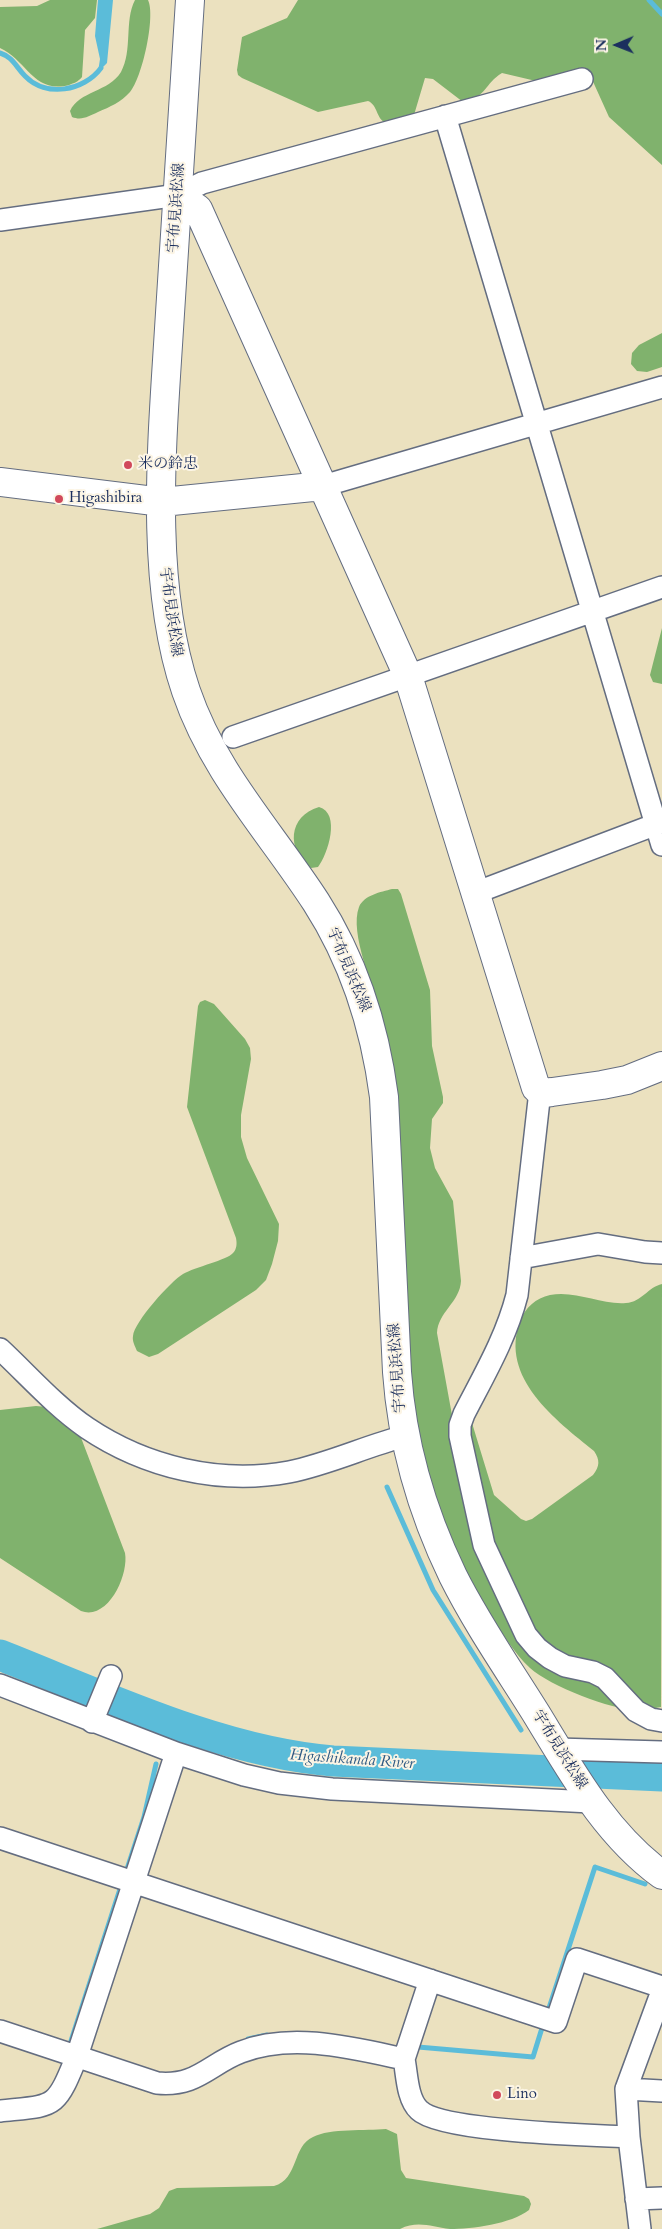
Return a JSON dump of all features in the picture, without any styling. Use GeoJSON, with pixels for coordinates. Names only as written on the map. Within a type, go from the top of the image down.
{"type":"FeatureCollection","features":[{"type":"Feature","properties":{"kind":"main road","name":"宇布見浜松線"},"geometry":{"type":"LineString","coordinates":[[190,0],[164,414],[162,502],[164,574],[168,622],[179,668],[194,714],[227,777],[306,887],[338,940],[355,977],[373,1036],[384,1097],[397,1372],[405,1436],[421,1495],[454,1577],[558,1750],[589,1798],[622,1840],[662,1875]]}},
{"type":"Feature","properties":{"kind":"main road"},"geometry":{"type":"LineString","coordinates":[[178,195],[198,209],[408,676],[536,1088],[543,1093],[602,1085],[627,1080],[662,1066]]}},
{"type":"Feature","properties":{"kind":"main road"},"geometry":{"type":"LineString","coordinates":[[0,482],[162,502],[322,486]]}},
{"type":"Feature","properties":{"kind":"street"},"geometry":{"type":"LineString","coordinates":[[0,220],[178,195],[202,183],[582,79]]}},
{"type":"Feature","properties":{"kind":"street"},"geometry":{"type":"LineString","coordinates":[[445,116],[592,611],[659,824],[662,845]]}},
{"type":"Feature","properties":{"kind":"street"},"geometry":{"type":"LineString","coordinates":[[322,486],[662,387]]}},
{"type":"Feature","properties":{"kind":"street"},"geometry":{"type":"LineString","coordinates":[[233,737],[662,586]]}},
{"type":"Feature","properties":{"kind":"street"},"geometry":{"type":"LineString","coordinates":[[475,894],[659,824]]}},
{"type":"Feature","properties":{"kind":"street"},"geometry":{"type":"LineString","coordinates":[[540,1090],[517,1295],[511,1317],[460,1425],[460,1436],[484,1545],[526,1635],[537,1648],[565,1666],[593,1672],[605,1678],[636,1711],[651,1719],[662,1721]]}},
{"type":"Feature","properties":{"kind":"street"},"geometry":{"type":"LineString","coordinates":[[521,1258],[598,1244],[662,1253]]}},
{"type":"Feature","properties":{"kind":"street"},"geometry":{"type":"LineString","coordinates":[[0,1349],[68,1413],[86,1427],[127,1451],[194,1472],[241,1476],[288,1472],[333,1460],[405,1436]]}},
{"type":"Feature","properties":{"kind":"street"},"geometry":{"type":"LineString","coordinates":[[93,1720],[111,1676]]}},
{"type":"Feature","properties":{"kind":"street"},"geometry":{"type":"LineString","coordinates":[[0,1685],[176,1753],[244,1775],[305,1787],[589,1798]]}},
{"type":"Feature","properties":{"kind":"street"},"geometry":{"type":"LineString","coordinates":[[558,1750],[662,1752]]}},
{"type":"Feature","properties":{"kind":"street"},"geometry":{"type":"LineString","coordinates":[[0,2111],[51,2103],[60,2095],[77,2056],[176,1753]]}},
{"type":"Feature","properties":{"kind":"street"},"geometry":{"type":"LineString","coordinates":[[0,1838],[556,2022],[577,1959],[662,1987]]}},
{"type":"Feature","properties":{"kind":"street"},"geometry":{"type":"LineString","coordinates":[[430,1980],[404,2059],[412,2099],[419,2110],[429,2116],[463,2124],[530,2132],[629,2137]]}},
{"type":"Feature","properties":{"kind":"street"},"geometry":{"type":"LineString","coordinates":[[636,2219],[626,2089],[662,1991]]}},
{"type":"Feature","properties":{"kind":"street"},"geometry":{"type":"LineString","coordinates":[[0,2031],[157,2083],[170,2084],[196,2078],[241,2052],[282,2044],[339,2047],[404,2059]]}},
{"type":"Feature","properties":{"kind":"street"},"geometry":{"type":"LineString","coordinates":[[626,2089],[662,2091]]}},
{"type":"Feature","properties":{"kind":"street"},"geometry":{"type":"LineString","coordinates":[[636,2219],[662,2198]]}},
{"type":"Feature","properties":{"kind":"green space"},"geometry":{"type":"Polygon","coordinates":[[[50,0],[97,0],[95,18],[85,30],[82,77],[69,85],[47,85],[38,80],[9,53],[0,48],[0,7],[37,6],[50,0]]]}},
{"type":"Feature","properties":{"kind":"green space"},"geometry":{"type":"Polygon","coordinates":[[[135,0],[148,0],[150,19],[143,61],[135,85],[127,96],[111,106],[85,118],[72,117],[70,111],[74,104],[109,84],[121,72],[127,54],[130,17],[135,0]]]}},
{"type":"Feature","properties":{"kind":"green space"},"geometry":{"type":"Polygon","coordinates":[[[298,0],[662,0],[662,165],[609,117],[590,75],[536,81],[502,73],[477,97],[463,102],[433,79],[425,78],[414,115],[386,123],[368,101],[318,112],[238,75],[237,70],[242,37],[287,18],[298,0]]]}},
{"type":"Feature","properties":{"kind":"green space"},"geometry":{"type":"Polygon","coordinates":[[[662,333],[662,367],[647,372],[637,371],[631,364],[632,353],[639,345],[662,333]]]}},
{"type":"Feature","properties":{"kind":"green space"},"geometry":{"type":"Polygon","coordinates":[[[662,628],[662,684],[653,682],[650,675],[662,628]]]}},
{"type":"Feature","properties":{"kind":"green space"},"geometry":{"type":"Polygon","coordinates":[[[319,807],[326,811],[330,817],[331,834],[322,861],[318,867],[311,868],[297,852],[294,834],[301,818],[309,811],[319,807]]]}},
{"type":"Feature","properties":{"kind":"green space"},"geometry":{"type":"Polygon","coordinates":[[[398,889],[401,894],[430,990],[432,1046],[443,1097],[443,1103],[432,1119],[430,1148],[435,1168],[453,1201],[461,1281],[457,1295],[441,1319],[437,1333],[456,1437],[469,1423],[472,1423],[494,1495],[521,1519],[526,1521],[532,1519],[593,1475],[598,1463],[594,1451],[548,1411],[524,1379],[517,1361],[516,1342],[522,1316],[536,1301],[545,1296],[569,1294],[607,1302],[626,1303],[636,1300],[662,1284],[661,1707],[638,1710],[613,1706],[581,1696],[539,1675],[530,1668],[508,1643],[474,1586],[459,1557],[436,1497],[420,1436],[410,1372],[394,1075],[385,1030],[357,931],[357,918],[361,903],[373,895],[398,889]]]}},
{"type":"Feature","properties":{"kind":"green space"},"geometry":{"type":"Polygon","coordinates":[[[205,1000],[214,1004],[245,1039],[250,1048],[251,1059],[241,1115],[241,1137],[247,1158],[279,1224],[278,1241],[266,1280],[256,1290],[158,1354],[149,1357],[137,1351],[133,1340],[135,1330],[146,1312],[177,1278],[230,1256],[236,1246],[236,1238],[187,1107],[198,1006],[200,1002],[205,1000]]]}},
{"type":"Feature","properties":{"kind":"green space"},"geometry":{"type":"Polygon","coordinates":[[[36,1406],[47,1407],[80,1435],[125,1553],[124,1573],[115,1594],[100,1609],[91,1612],[81,1611],[0,1558],[0,1410],[36,1406]]]}},
{"type":"Feature","properties":{"kind":"green space"},"geometry":{"type":"Polygon","coordinates":[[[386,2129],[397,2134],[401,2170],[406,2178],[524,2196],[529,2199],[531,2204],[529,2210],[502,2222],[459,2229],[413,2225],[400,2229],[97,2229],[150,2214],[159,2208],[169,2191],[177,2188],[274,2186],[288,2177],[302,2147],[306,2141],[313,2137],[338,2131],[386,2129]]]}},
{"type":"Feature","properties":{"kind":"water"},"geometry":{"type":"Polygon","coordinates":[[[98,0],[113,0],[107,63],[98,72],[100,59],[95,36],[98,0]]]}},
{"type":"Feature","properties":{"kind":"waterway"},"geometry":{"type":"LineString","coordinates":[[649,0],[662,14]]}},
{"type":"Feature","properties":{"kind":"waterway"},"geometry":{"type":"LineString","coordinates":[[0,53],[11,60],[34,83],[54,89],[64,89],[85,82],[101,68]]}},
{"type":"Feature","properties":{"kind":"waterway"},"geometry":{"type":"LineString","coordinates":[[387,1487],[433,1590],[521,1730]]}},
{"type":"Feature","properties":{"kind":"waterway","name":"Higashikanda River"},"geometry":{"type":"LineString","coordinates":[[0,1655],[164,1720],[248,1746],[291,1756],[333,1761],[662,1776]]}},
{"type":"Feature","properties":{"kind":"waterway"},"geometry":{"type":"LineString","coordinates":[[520,1760],[520,1770]]}},
{"type":"Feature","properties":{"kind":"waterway"},"geometry":{"type":"LineString","coordinates":[[127,1869],[144,1817],[156,1764]]}},
{"type":"Feature","properties":{"kind":"waterway"},"geometry":{"type":"LineString","coordinates":[[549,2008],[595,1867],[645,1884]]}},
{"type":"Feature","properties":{"kind":"waterway"},"geometry":{"type":"LineString","coordinates":[[70,2044],[120,1889]]}},
{"type":"Feature","properties":{"kind":"waterway"},"geometry":{"type":"LineString","coordinates":[[418,2047],[533,2057],[542,2028]]}},
{"type":"Feature","properties":{"kind":"waterway"},"geometry":{"type":"LineString","coordinates":[[248,2039],[267,2035]]}},
{"type":"Feature","properties":{"kind":"place","name":"米の鈴忠"},"geometry":{"type":"Point","coordinates":[128,465]}},
{"type":"Feature","properties":{"kind":"place","name":"Higashibira"},"geometry":{"type":"Point","coordinates":[59,499]}},
{"type":"Feature","properties":{"kind":"place","name":"Lino"},"geometry":{"type":"Point","coordinates":[497,2095]}}]}
